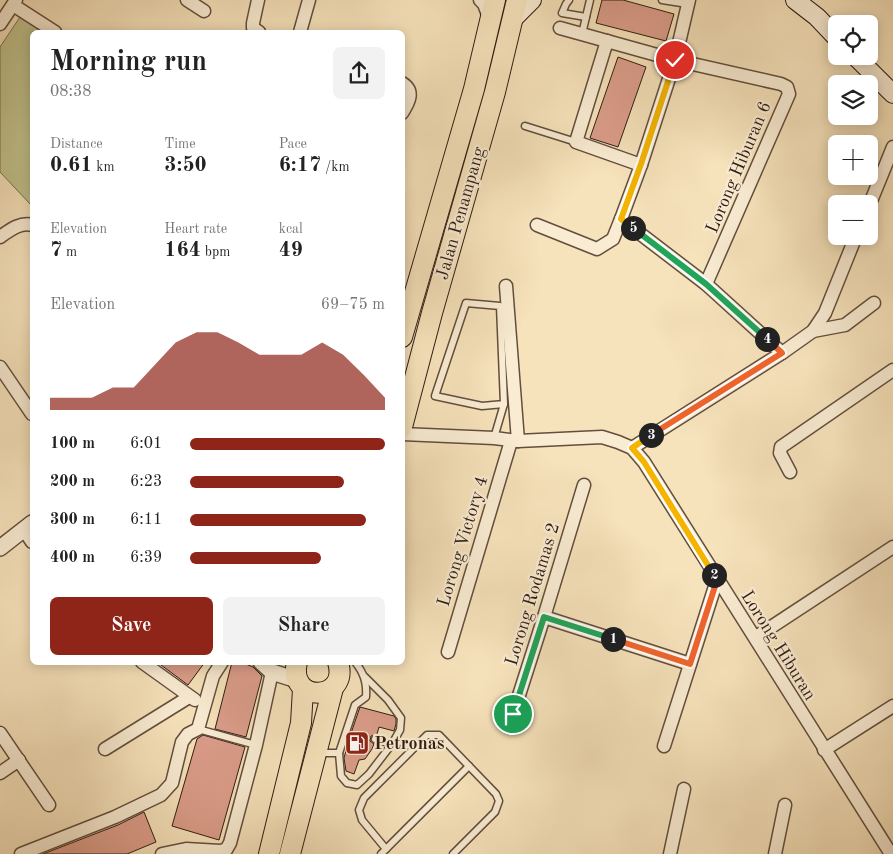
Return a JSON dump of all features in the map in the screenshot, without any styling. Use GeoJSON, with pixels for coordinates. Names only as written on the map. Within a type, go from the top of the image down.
{"type":"FeatureCollection","features":[{"type":"Feature","properties":{"kind":"main road","name":"Jalan Penampang"},"geometry":{"type":"LineString","coordinates":[[405,328],[474,89],[495,0]]}},
{"type":"Feature","properties":{"kind":"main road","name":"Jalan Penampang"},"geometry":{"type":"LineString","coordinates":[[405,416],[440,284],[495,92],[518,0]]}},
{"type":"Feature","properties":{"kind":"main road"},"geometry":{"type":"LineString","coordinates":[[512,19],[532,0]]}},
{"type":"Feature","properties":{"kind":"main road"},"geometry":{"type":"LineString","coordinates":[[794,0],[817,17],[828,29]]}},
{"type":"Feature","properties":{"kind":"main road"},"geometry":{"type":"LineString","coordinates":[[864,65],[893,94]]}},
{"type":"Feature","properties":{"kind":"main road"},"geometry":{"type":"LineString","coordinates":[[417,291],[427,284],[440,284]]}},
{"type":"Feature","properties":{"kind":"main road"},"geometry":{"type":"LineString","coordinates":[[290,854],[333,688],[339,680],[339,665]]}},
{"type":"Feature","properties":{"kind":"main road"},"geometry":{"type":"LineString","coordinates":[[299,677],[313,693],[323,693],[333,688]]}},
{"type":"Feature","properties":{"kind":"main road"},"geometry":{"type":"LineString","coordinates":[[269,854],[301,723],[299,677]]}},
{"type":"Feature","properties":{"kind":"street"},"geometry":{"type":"LineString","coordinates":[[187,0],[204,11]]}},
{"type":"Feature","properties":{"kind":"street"},"geometry":{"type":"LineString","coordinates":[[256,30],[253,28],[253,23],[258,0]]}},
{"type":"Feature","properties":{"kind":"street"},"geometry":{"type":"LineString","coordinates":[[301,30],[309,0]]}},
{"type":"Feature","properties":{"kind":"street"},"geometry":{"type":"LineString","coordinates":[[480,0],[484,4],[490,22]]}},
{"type":"Feature","properties":{"kind":"street"},"geometry":{"type":"LineString","coordinates":[[0,24],[14,2],[52,30]]}},
{"type":"Feature","properties":{"kind":"street"},"geometry":{"type":"LineString","coordinates":[[537,224],[597,249],[613,239],[641,164],[675,60],[688,2]]}},
{"type":"Feature","properties":{"kind":"street"},"geometry":{"type":"LineString","coordinates":[[560,28],[675,60]]}},
{"type":"Feature","properties":{"kind":"street"},"geometry":{"type":"LineString","coordinates":[[607,41],[576,142],[641,164]]}},
{"type":"Feature","properties":{"kind":"street","name":"Lorong Hiburan 6"},"geometry":{"type":"LineString","coordinates":[[675,60],[781,84],[787,87],[789,94],[706,284]]}},
{"type":"Feature","properties":{"kind":"street"},"geometry":{"type":"LineString","coordinates":[[405,86],[410,91],[410,100],[405,108]]}},
{"type":"Feature","properties":{"kind":"street"},"geometry":{"type":"LineString","coordinates":[[873,195],[893,147]]}},
{"type":"Feature","properties":{"kind":"street"},"geometry":{"type":"LineString","coordinates":[[621,219],[706,284],[782,353]]}},
{"type":"Feature","properties":{"kind":"street"},"geometry":{"type":"LineString","coordinates":[[0,237],[18,226],[30,224]]}},
{"type":"Feature","properties":{"kind":"street"},"geometry":{"type":"LineString","coordinates":[[405,434],[494,438],[514,441],[602,437],[632,448],[782,353],[813,331],[824,313],[852,245]]}},
{"type":"Feature","properties":{"kind":"street"},"geometry":{"type":"LineString","coordinates":[[506,286],[514,441]]}},
{"type":"Feature","properties":{"kind":"street"},"geometry":{"type":"LineString","coordinates":[[813,331],[845,325],[874,304]]}},
{"type":"Feature","properties":{"kind":"street"},"geometry":{"type":"LineString","coordinates":[[0,366],[30,411]]}},
{"type":"Feature","properties":{"kind":"street"},"geometry":{"type":"LineString","coordinates":[[790,472],[780,453],[782,446],[893,370]]}},
{"type":"Feature","properties":{"kind":"street","name":"Lorong Victory 4"},"geometry":{"type":"LineString","coordinates":[[448,652],[514,441]]}},
{"type":"Feature","properties":{"kind":"street","name":"Lorong Hiburan"},"geometry":{"type":"LineString","coordinates":[[632,448],[644,462],[717,580],[756,637],[824,750],[891,854]]}},
{"type":"Feature","properties":{"kind":"street","name":"Lorong Rodamas 2"},"geometry":{"type":"LineString","coordinates":[[513,714],[584,485]]}},
{"type":"Feature","properties":{"kind":"street"},"geometry":{"type":"LineString","coordinates":[[0,548],[30,532]]}},
{"type":"Feature","properties":{"kind":"street"},"geometry":{"type":"LineString","coordinates":[[756,637],[893,547]]}},
{"type":"Feature","properties":{"kind":"street"},"geometry":{"type":"LineString","coordinates":[[664,746],[717,580]]}},
{"type":"Feature","properties":{"kind":"street"},"geometry":{"type":"LineString","coordinates":[[544,617],[690,664]]}},
{"type":"Feature","properties":{"kind":"street"},"geometry":{"type":"LineString","coordinates":[[146,665],[189,697],[205,705]]}},
{"type":"Feature","properties":{"kind":"street"},"geometry":{"type":"LineString","coordinates":[[21,854],[115,817],[161,795],[172,783],[182,742],[188,734],[198,729],[213,676],[220,665]]}},
{"type":"Feature","properties":{"kind":"street"},"geometry":{"type":"LineString","coordinates":[[162,854],[186,849],[226,850],[230,843],[256,745],[266,667],[299,677]]}},
{"type":"Feature","properties":{"kind":"street"},"geometry":{"type":"LineString","coordinates":[[105,749],[189,697]]}},
{"type":"Feature","properties":{"kind":"street"},"geometry":{"type":"LineString","coordinates":[[824,750],[893,706]]}},
{"type":"Feature","properties":{"kind":"street"},"geometry":{"type":"LineString","coordinates":[[0,733],[49,805]]}},
{"type":"Feature","properties":{"kind":"street"},"geometry":{"type":"LineString","coordinates":[[0,773],[19,760]]}},
{"type":"Feature","properties":{"kind":"street"},"geometry":{"type":"LineString","coordinates":[[670,854],[684,789]]}},
{"type":"Feature","properties":{"kind":"street"},"geometry":{"type":"LineString","coordinates":[[775,854],[785,805]]}},
{"type":"Feature","properties":{"kind":"lane"},"geometry":{"type":"LineString","coordinates":[[569,0],[562,13],[586,17]]}},
{"type":"Feature","properties":{"kind":"lane"},"geometry":{"type":"LineString","coordinates":[[582,34],[590,0]]}},
{"type":"Feature","properties":{"kind":"lane"},"geometry":{"type":"LineString","coordinates":[[662,0],[688,2]]}},
{"type":"Feature","properties":{"kind":"lane"},"geometry":{"type":"LineString","coordinates":[[525,126],[576,142]]}},
{"type":"Feature","properties":{"kind":"lane"},"geometry":{"type":"LineString","coordinates":[[494,438],[504,404],[500,306],[466,303],[435,396],[482,406],[504,404]]}},
{"type":"Feature","properties":{"kind":"lane"},"geometry":{"type":"LineString","coordinates":[[358,665],[365,677],[388,700],[402,718],[400,730],[392,744],[369,774],[357,785],[347,783],[341,776],[339,753],[348,732],[355,705],[366,697],[367,686],[365,677]]}},
{"type":"Feature","properties":{"kind":"lane"},"geometry":{"type":"LineString","coordinates":[[198,729],[256,745]]}},
{"type":"Feature","properties":{"kind":"lane"},"geometry":{"type":"LineString","coordinates":[[386,849],[362,820],[359,810],[364,798],[427,735],[440,735],[496,794],[499,801],[495,812],[453,854]]}},
{"type":"Feature","properties":{"kind":"lane"},"geometry":{"type":"LineString","coordinates":[[376,739],[392,744]]}},
{"type":"Feature","properties":{"kind":"lane"},"geometry":{"type":"LineString","coordinates":[[315,753],[339,753]]}},
{"type":"Feature","properties":{"kind":"lane"},"geometry":{"type":"LineString","coordinates":[[381,854],[469,766]]}},
{"type":"Feature","properties":{"kind":"green space"},"geometry":{"type":"Polygon","coordinates":[[[20,17],[40,30],[30,30],[30,204],[0,172],[0,47],[20,17]]]}},
{"type":"Feature","properties":{"kind":"building"},"geometry":{"type":"Polygon","coordinates":[[[602,0],[623,0],[674,14],[666,41],[596,23],[602,0]]]}},
{"type":"Feature","properties":{"kind":"building"},"geometry":{"type":"Polygon","coordinates":[[[618,57],[646,67],[618,147],[590,138],[618,57]]]}},
{"type":"Feature","properties":{"kind":"building"},"geometry":{"type":"Polygon","coordinates":[[[161,665],[203,665],[188,685],[161,665]]]}},
{"type":"Feature","properties":{"kind":"building"},"geometry":{"type":"Polygon","coordinates":[[[231,665],[248,665],[253,667],[262,676],[246,737],[215,729],[231,665]]]}},
{"type":"Feature","properties":{"kind":"building"},"geometry":{"type":"Polygon","coordinates":[[[360,707],[394,716],[396,724],[394,731],[379,727],[377,734],[371,736],[370,741],[374,744],[372,749],[365,759],[359,760],[354,774],[346,771],[344,758],[360,707]]]}},
{"type":"Feature","properties":{"kind":"building"},"geometry":{"type":"Polygon","coordinates":[[[203,735],[245,747],[219,840],[172,826],[197,739],[203,735]]]}},
{"type":"Feature","properties":{"kind":"building"},"geometry":{"type":"Polygon","coordinates":[[[144,812],[156,842],[127,854],[43,854],[118,825],[144,812]]]}},
{"type":"Feature","properties":{"kind":"place","name":"Petronas"},"geometry":{"type":"Point","coordinates":[357,743]}},
{"type":"Feature","properties":{"kind":"route"},"geometry":{"type":"LineString","coordinates":[[513,714],[544,617],[690,664],[717,580],[644,462],[632,448],[782,353],[706,284],[621,219],[675,60]]}}]}
